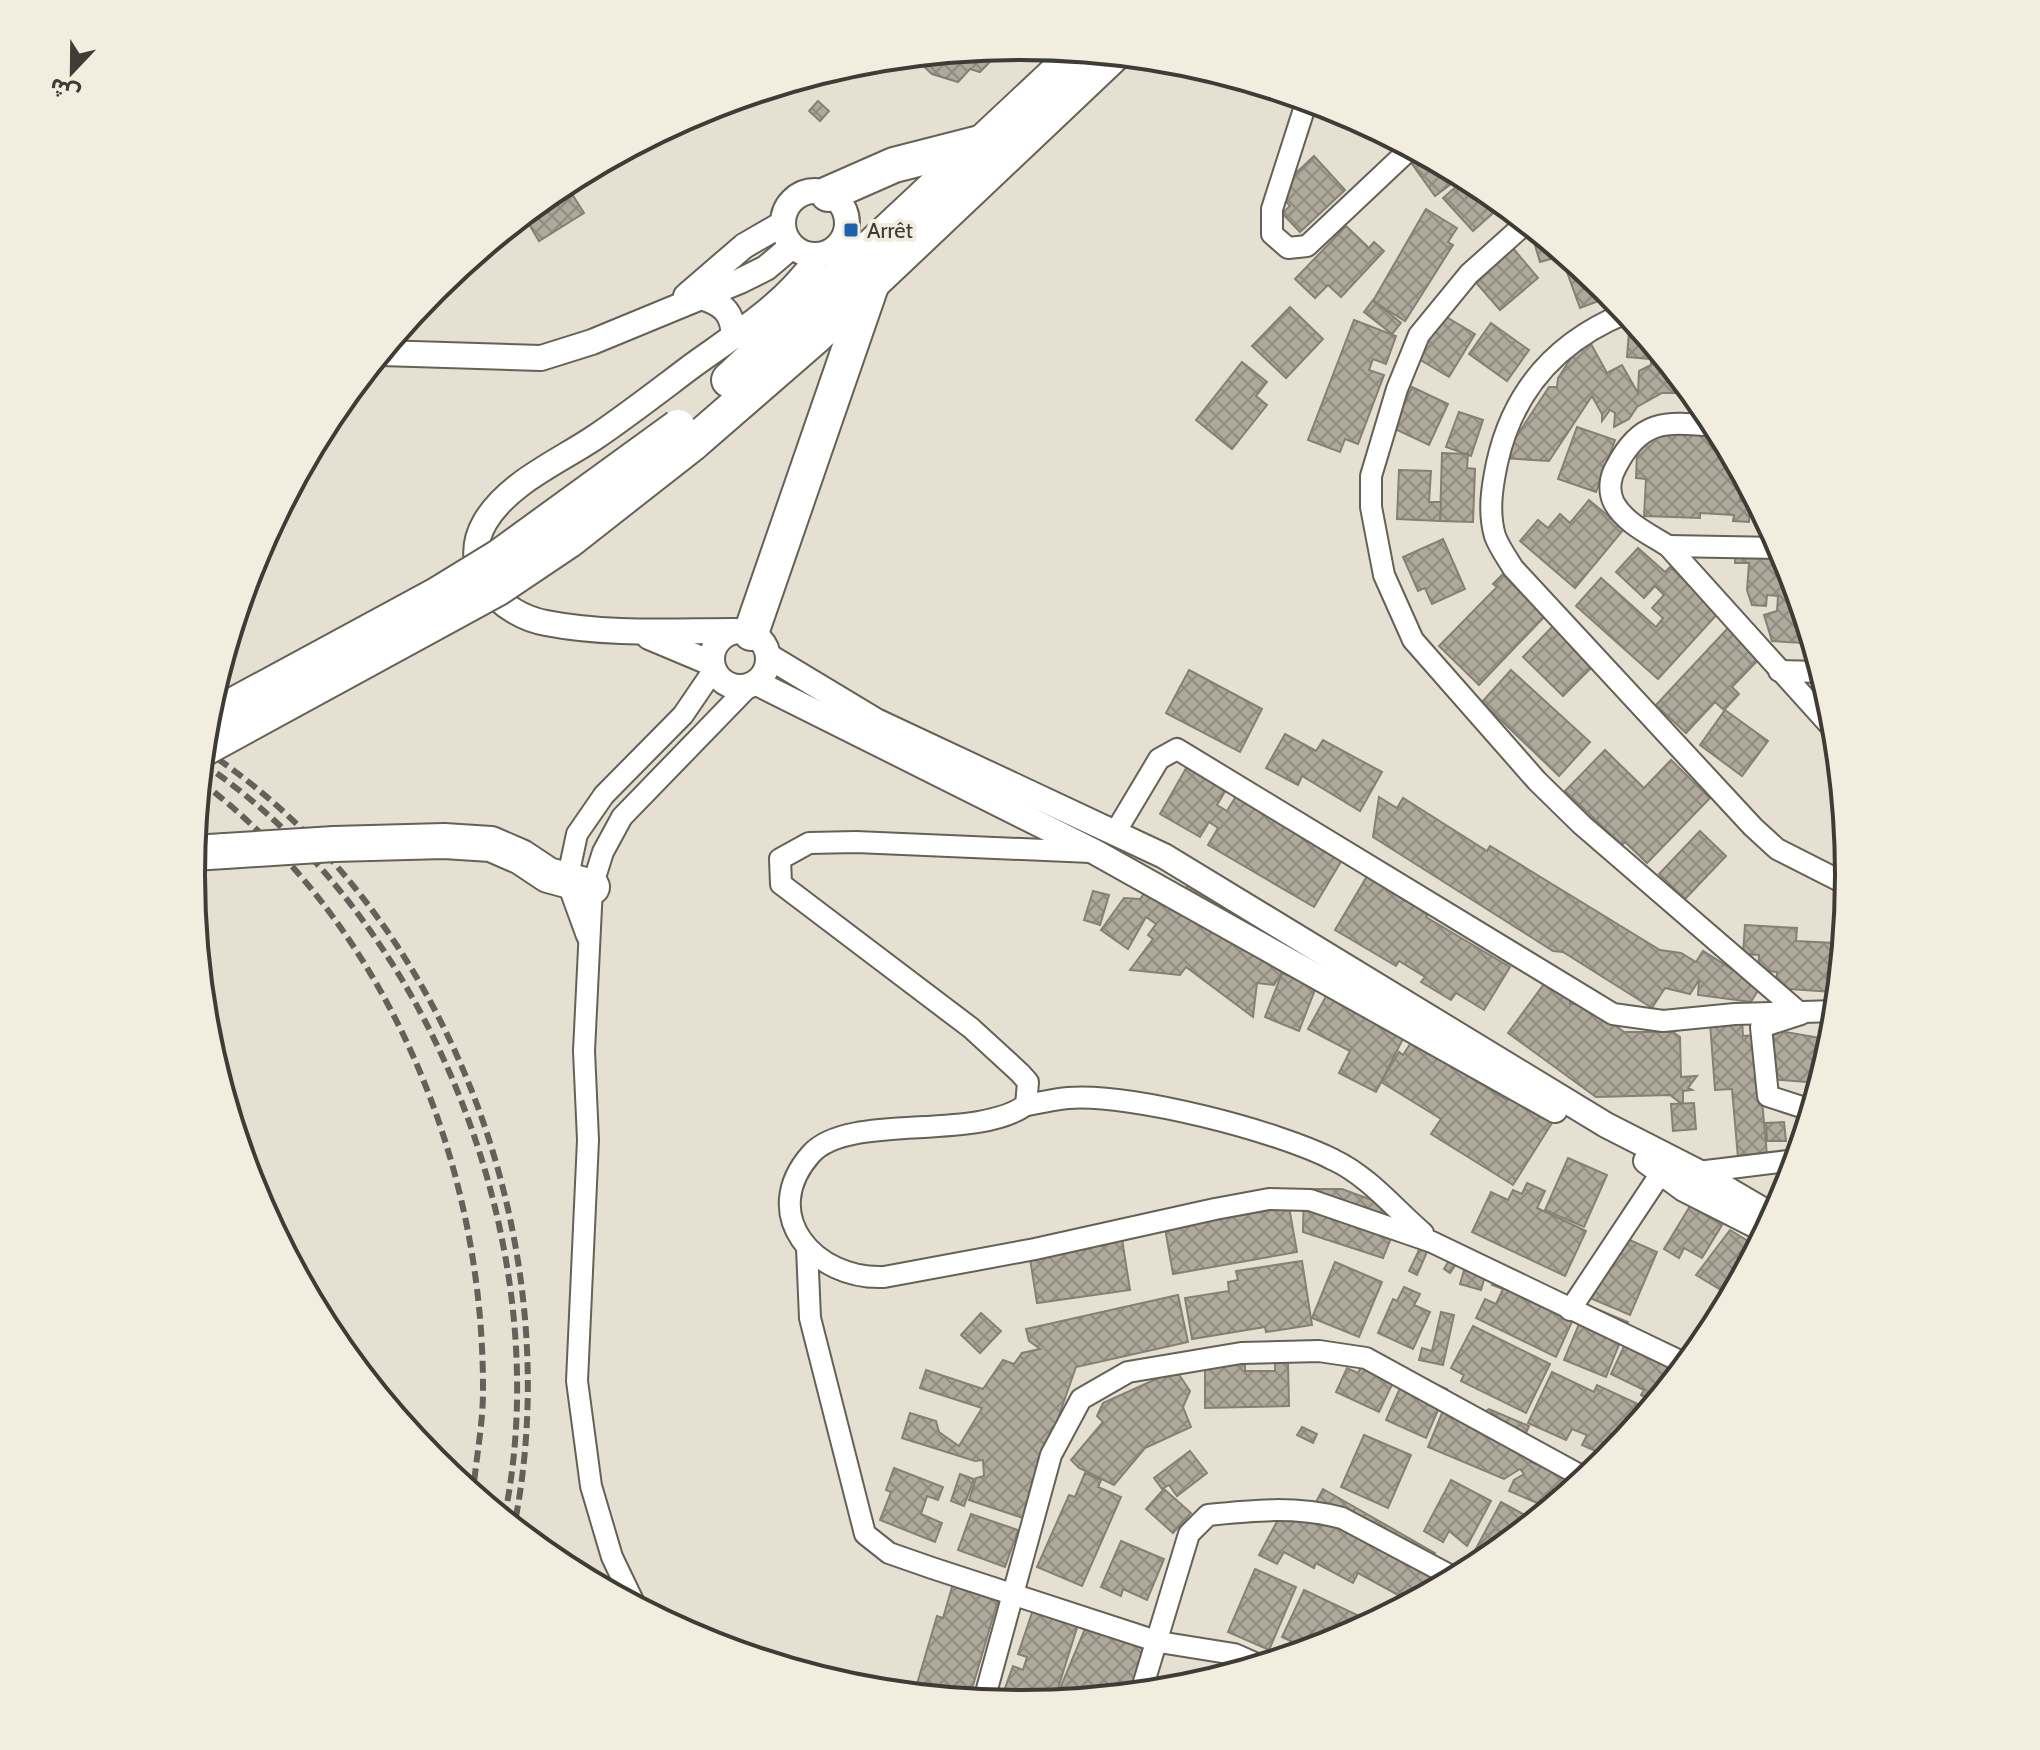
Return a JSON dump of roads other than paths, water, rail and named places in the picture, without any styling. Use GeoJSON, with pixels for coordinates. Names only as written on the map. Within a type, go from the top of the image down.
{"type":"FeatureCollection","features":[{"type":"Feature","properties":{"kind":"highway"},"geometry":{"type":"LineString","coordinates":[[222,711],[437,595],[686,435],[819,299],[1069,62]]}},
{"type":"Feature","properties":{"kind":"highway"},"geometry":{"type":"LineString","coordinates":[[217,742],[498,588],[568,541],[686,435],[872,283],[1103,65]]}},
{"type":"Feature","properties":{"kind":"highway"},"geometry":{"type":"LineString","coordinates":[[828,194],[894,165],[984,142]]}},
{"type":"Feature","properties":{"kind":"highway"},"geometry":{"type":"LineString","coordinates":[[803,246],[819,277],[819,299]]}},
{"type":"Feature","properties":{"kind":"highway"},"geometry":{"type":"LineString","coordinates":[[751,640],[872,283]]}},
{"type":"Feature","properties":{"kind":"highway"},"geometry":{"type":"LineString","coordinates":[[209,852],[334,844],[454,841],[491,844],[580,884]]}},
{"type":"Feature","properties":{"kind":"street"},"geometry":{"type":"LineString","coordinates":[[1304,111],[1270,221],[1272,234],[1288,248],[1307,246],[1403,156]]}},
{"type":"Feature","properties":{"kind":"street"},"geometry":{"type":"LineString","coordinates":[[672,309],[744,246],[803,246],[842,241],[847,230],[844,209],[828,194],[807,192],[797,196],[789,203],[803,246],[761,318],[595,437],[517,487],[491,514],[480,533],[476,556],[483,580],[494,597],[510,610],[548,624],[751,640],[876,721],[1164,856],[1618,1132],[1698,1172],[1763,1210]]}},
{"type":"Feature","properties":{"kind":"street"},"geometry":{"type":"LineString","coordinates":[[1518,230],[1469,274],[1419,335],[1397,389],[1371,476],[1371,507],[1384,575],[1413,640],[1537,781],[1582,825],[1801,1014]]}},
{"type":"Feature","properties":{"kind":"street"},"geometry":{"type":"LineString","coordinates":[[394,353],[541,358],[592,342],[701,297],[766,268],[803,246]]}},
{"type":"Feature","properties":{"kind":"street"},"geometry":{"type":"LineString","coordinates":[[701,297],[722,305],[729,313],[734,337]]}},
{"type":"Feature","properties":{"kind":"street"},"geometry":{"type":"LineString","coordinates":[[1614,318],[1591,327],[1547,363],[1517,404],[1501,445],[1490,495],[1495,536],[1513,568],[1753,827],[1777,849],[1835,878]]}},
{"type":"Feature","properties":{"kind":"street"},"geometry":{"type":"LineString","coordinates":[[1700,425],[1678,423],[1650,427],[1634,438],[1612,473],[1614,502],[1624,515],[1668,546],[1818,713]]}},
{"type":"Feature","properties":{"kind":"street"},"geometry":{"type":"LineString","coordinates":[[1668,546],[1766,548]]}},
{"type":"Feature","properties":{"kind":"street"},"geometry":{"type":"LineString","coordinates":[[632,630],[712,667],[732,687],[753,684],[1095,852],[1663,1170],[1684,1189],[1756,1225]]}},
{"type":"Feature","properties":{"kind":"street"},"geometry":{"type":"LineString","coordinates":[[627,1589],[612,1557],[591,1486],[577,1381],[588,1140],[584,1051],[588,940],[574,843],[590,812],[664,738],[712,667],[714,646],[751,640]]}},
{"type":"Feature","properties":{"kind":"street"},"geometry":{"type":"LineString","coordinates":[[580,884],[603,852],[622,817],[766,671],[751,640]]}},
{"type":"Feature","properties":{"kind":"street"},"geometry":{"type":"LineString","coordinates":[[1779,671],[1809,672]]}},
{"type":"Feature","properties":{"kind":"street"},"geometry":{"type":"LineString","coordinates":[[1116,831],[1159,759],[1177,749],[1613,1014],[1646,1022],[1823,1012]]}},
{"type":"Feature","properties":{"kind":"street"},"geometry":{"type":"LineString","coordinates":[[1026,1105],[1028,1082],[1020,1073],[946,1009],[781,884],[780,859],[809,843],[856,842],[1095,852]]}},
{"type":"Feature","properties":{"kind":"street"},"geometry":{"type":"LineString","coordinates":[[1801,1014],[1761,1027],[1768,1096],[1801,1107]]}},
{"type":"Feature","properties":{"kind":"street"},"geometry":{"type":"LineString","coordinates":[[1432,1242],[1355,1172],[1334,1159],[1242,1128],[1145,1104],[1069,1098],[1026,1105],[1003,1119],[863,1134],[824,1143],[800,1170],[790,1198],[795,1231],[807,1248],[845,1274],[861,1278],[884,1277],[1269,1199],[1310,1200],[1432,1242],[1676,1359]]}},
{"type":"Feature","properties":{"kind":"street"},"geometry":{"type":"LineString","coordinates":[[1698,1172],[1783,1162]]}},
{"type":"Feature","properties":{"kind":"street"},"geometry":{"type":"LineString","coordinates":[[1570,1310],[1663,1170]]}},
{"type":"Feature","properties":{"kind":"street"},"geometry":{"type":"LineString","coordinates":[[807,1248],[810,1318],[865,1534],[889,1553],[1012,1594],[1159,1642],[1244,1658]]}},
{"type":"Feature","properties":{"kind":"street"},"geometry":{"type":"LineString","coordinates":[[987,1689],[1051,1455],[1081,1399],[1128,1372],[1241,1353],[1319,1351],[1366,1358],[1574,1472]]}},
{"type":"Feature","properties":{"kind":"street"},"geometry":{"type":"LineString","coordinates":[[1145,1680],[1189,1534],[1208,1515],[1296,1508],[1331,1515],[1442,1572]]}},
{"type":"Feature","properties":{"kind":"railway"},"geometry":{"type":"LineString","coordinates":[[214,758],[289,817],[363,899],[425,991],[472,1092],[506,1198],[524,1308],[527,1419],[515,1515]]}},
{"type":"Feature","properties":{"kind":"railway"},"geometry":{"type":"LineString","coordinates":[[212,771],[282,828],[352,907],[411,996],[458,1093],[492,1196],[512,1301],[517,1407],[506,1507]]}},
{"type":"Feature","properties":{"kind":"railway"},"geometry":{"type":"LineString","coordinates":[[210,790],[266,838],[323,903],[372,975],[412,1053],[443,1134],[465,1218],[479,1305],[483,1403],[475,1480]]}},
{"type":"Feature","properties":{"kind":"place","name":"Arrêt"},"geometry":{"type":"Point","coordinates":[851,230]}}]}
